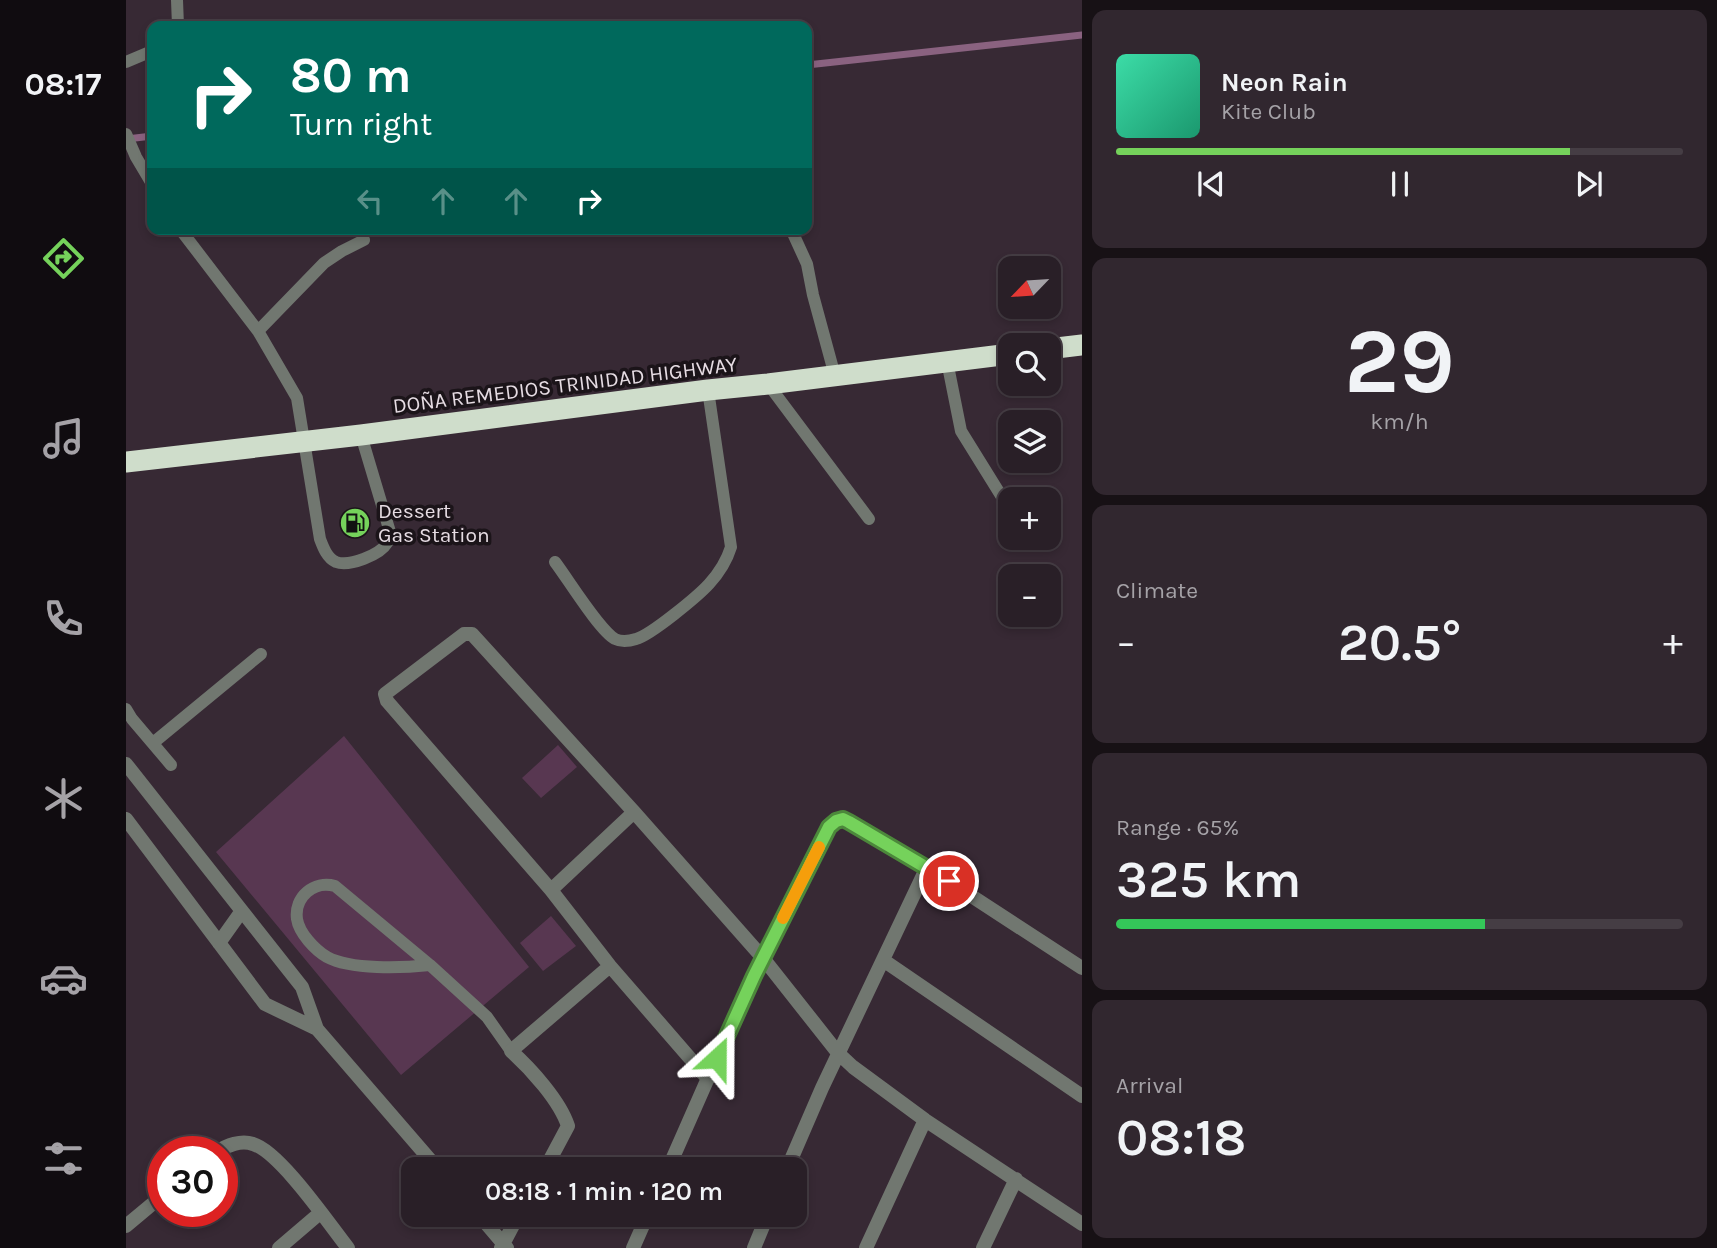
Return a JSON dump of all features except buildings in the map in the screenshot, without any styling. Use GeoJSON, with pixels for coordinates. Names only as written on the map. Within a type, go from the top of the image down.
{"type":"FeatureCollection","features":[{"type":"Feature","properties":{"kind":"highway"},"geometry":{"type":"LineString","coordinates":[[1061,347],[1082,345]]}},
{"type":"Feature","properties":{"kind":"highway","name":"DOÑA REMEDIOS TRINIDAD HIGHWAY"},"geometry":{"type":"LineString","coordinates":[[126,462],[998,355]]}},
{"type":"Feature","properties":{"kind":"street"},"geometry":{"type":"LineString","coordinates":[[708,1079],[610,966],[551,890],[389,705],[385,694],[460,636],[472,634],[634,812],[763,958],[838,1053],[925,1120],[1082,1224]]}},
{"type":"Feature","properties":{"kind":"street"},"geometry":{"type":"LineString","coordinates":[[126,764],[302,987],[317,1030],[428,1157]]}},
{"type":"Feature","properties":{"kind":"street"},"geometry":{"type":"LineString","coordinates":[[551,890],[634,812]]}},
{"type":"Feature","properties":{"kind":"street"},"geometry":{"type":"LineString","coordinates":[[126,819],[265,1004],[317,1030]]}},
{"type":"Feature","properties":{"kind":"street"},"geometry":{"type":"LineString","coordinates":[[673,1157],[763,958],[829,827],[836,821],[843,819],[849,822],[927,867],[1082,968]]}},
{"type":"Feature","properties":{"kind":"street"},"geometry":{"type":"LineString","coordinates":[[793,1157],[838,1053],[927,867]]}},
{"type":"Feature","properties":{"kind":"street"},"geometry":{"type":"LineString","coordinates":[[219,943],[242,912]]}},
{"type":"Feature","properties":{"kind":"street"},"geometry":{"type":"LineString","coordinates":[[883,960],[1082,1096]]}},
{"type":"Feature","properties":{"kind":"street"},"geometry":{"type":"LineString","coordinates":[[551,1157],[568,1126],[564,1114],[524,1063],[510,1051],[610,966]]}},
{"type":"Feature","properties":{"kind":"street"},"geometry":{"type":"LineString","coordinates":[[866,1248],[925,1120]]}},
{"type":"Feature","properties":{"kind":"street"},"geometry":{"type":"LineString","coordinates":[[238,1143],[251,1143],[267,1150],[348,1248]]}},
{"type":"Feature","properties":{"kind":"street"},"geometry":{"type":"LineString","coordinates":[[983,1248],[1016,1179]]}},
{"type":"Feature","properties":{"kind":"street"},"geometry":{"type":"LineString","coordinates":[[126,1226],[147,1208]]}},
{"type":"Feature","properties":{"kind":"street"},"geometry":{"type":"LineString","coordinates":[[279,1248],[320,1213]]}},
{"type":"Feature","properties":{"kind":"street"},"geometry":{"type":"LineString","coordinates":[[489,1227],[504,1246],[513,1227]]}},
{"type":"Feature","properties":{"kind":"street"},"geometry":{"type":"LineString","coordinates":[[634,1248],[643,1227]]}},
{"type":"Feature","properties":{"kind":"street"},"geometry":{"type":"LineString","coordinates":[[754,1248],[763,1227]]}},
{"type":"Feature","properties":{"kind":"lane"},"geometry":{"type":"LineString","coordinates":[[177,0],[178,21]]}},
{"type":"Feature","properties":{"kind":"lane"},"geometry":{"type":"LineString","coordinates":[[126,62],[147,53]]}},
{"type":"Feature","properties":{"kind":"lane"},"geometry":{"type":"LineString","coordinates":[[126,134],[147,176]]}},
{"type":"Feature","properties":{"kind":"lane"},"geometry":{"type":"LineString","coordinates":[[185,235],[258,331],[297,398],[320,539],[326,553],[336,561],[348,563],[372,555],[383,548],[389,541],[390,532],[361,435]]}},
{"type":"Feature","properties":{"kind":"lane"},"geometry":{"type":"LineString","coordinates":[[794,235],[807,264],[835,376]]}},
{"type":"Feature","properties":{"kind":"lane"},"geometry":{"type":"LineString","coordinates":[[258,331],[324,263],[364,240]]}},
{"type":"Feature","properties":{"kind":"lane"},"geometry":{"type":"LineString","coordinates":[[947,361],[961,431],[998,491]]}},
{"type":"Feature","properties":{"kind":"lane"},"geometry":{"type":"LineString","coordinates":[[768,384],[869,519]]}},
{"type":"Feature","properties":{"kind":"lane"},"geometry":{"type":"LineString","coordinates":[[555,562],[600,625],[616,640],[639,639],[709,585],[722,567],[731,547],[708,390]]}},
{"type":"Feature","properties":{"kind":"lane"},"geometry":{"type":"LineString","coordinates":[[153,743],[261,654]]}},
{"type":"Feature","properties":{"kind":"lane"},"geometry":{"type":"LineString","coordinates":[[126,709],[171,765]]}},
{"type":"Feature","properties":{"kind":"lane"},"geometry":{"type":"LineString","coordinates":[[430,965],[358,965],[326,956],[301,930],[297,919],[301,898],[318,886],[335,886],[430,965],[486,1017],[510,1051]]}},
{"type":"Feature","properties":{"kind":"shaded area"},"geometry":{"type":"Polygon","coordinates":[[[344,736],[529,967],[401,1075],[216,852],[344,736]]]}},
{"type":"Feature","properties":{"kind":"shaded area"},"geometry":{"type":"Polygon","coordinates":[[[558,745],[577,767],[541,798],[522,778],[558,745]]]}},
{"type":"Feature","properties":{"kind":"shaded area"},"geometry":{"type":"Polygon","coordinates":[[[551,916],[576,946],[543,971],[520,943],[551,916]]]}},
{"type":"Feature","properties":{"kind":"waterway"},"geometry":{"type":"LineString","coordinates":[[812,64],[1082,35]]}},
{"type":"Feature","properties":{"kind":"waterway"},"geometry":{"type":"LineString","coordinates":[[127,139],[147,137]]}},
{"type":"Feature","properties":{"kind":"slow traffic"},"geometry":{"type":"LineString","coordinates":[[783,918],[819,847]]}},
{"type":"Feature","properties":{"kind":"place","name":"Dessert Gas Station"},"geometry":{"type":"Point","coordinates":[355,523]}},
{"type":"Feature","properties":{"kind":"route"},"geometry":{"type":"LineString","coordinates":[[717,1058],[745,994],[832,823],[843,819],[949,881]]}}]}
